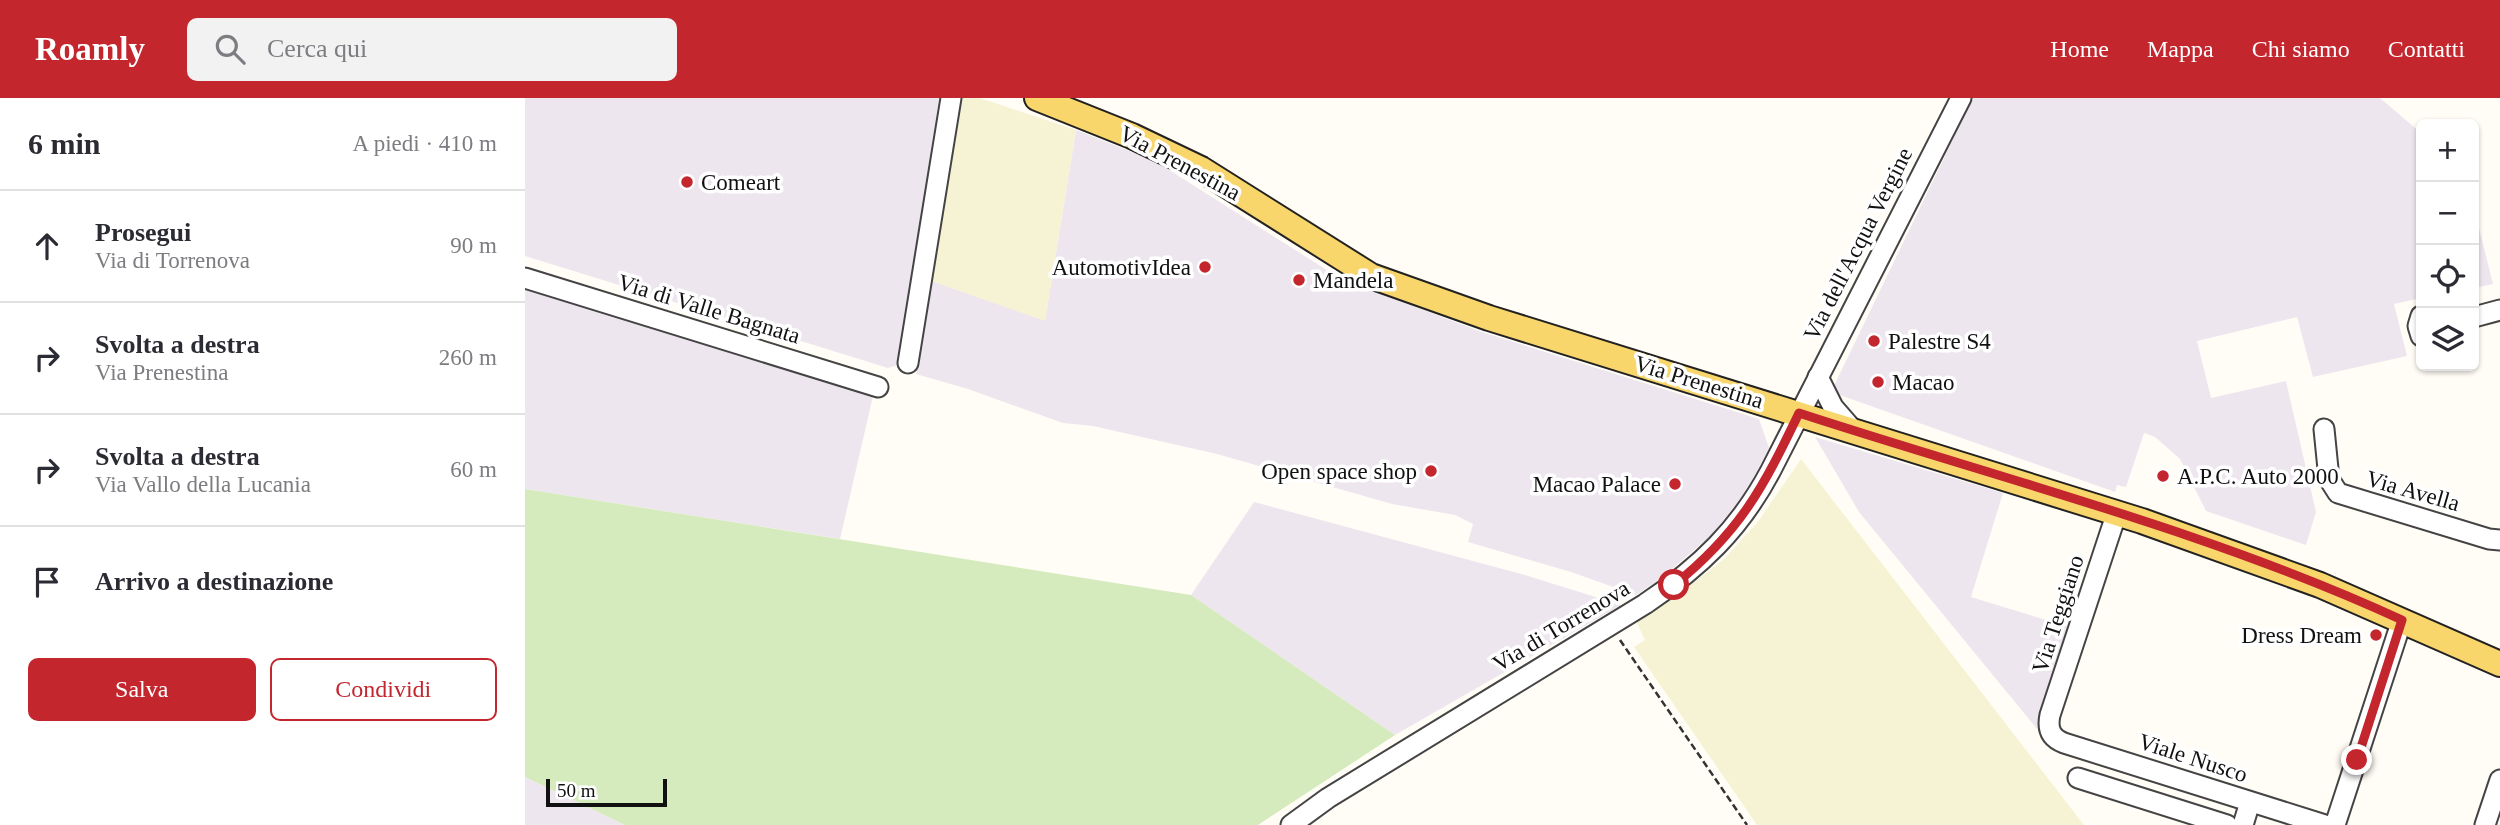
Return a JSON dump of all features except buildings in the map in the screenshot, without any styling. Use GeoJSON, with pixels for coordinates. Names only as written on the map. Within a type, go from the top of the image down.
{"type":"FeatureCollection","features":[{"type":"Feature","properties":{"kind":"main road","name":"Via Prenestina"},"geometry":{"type":"LineString","coordinates":[[1037,98],[1132,136],[1201,169],[1345,262],[1391,285],[1489,318],[2117,512],[2248,557],[2402,620],[2500,664]]}},
{"type":"Feature","properties":{"kind":"street"},"geometry":{"type":"LineString","coordinates":[[908,363],[951,98]]}},
{"type":"Feature","properties":{"kind":"street","name":"Via dell'Acqua Vergine"},"geometry":{"type":"LineString","coordinates":[[1799,413],[1961,98]]}},
{"type":"Feature","properties":{"kind":"street","name":"Via di Valle Bagnata"},"geometry":{"type":"LineString","coordinates":[[525,278],[878,387]]}},
{"type":"Feature","properties":{"kind":"street"},"geometry":{"type":"LineString","coordinates":[[2479,316],[2500,310]]}},
{"type":"Feature","properties":{"kind":"street"},"geometry":{"type":"LineString","coordinates":[[1818,377],[1833,407],[1853,430]]}},
{"type":"Feature","properties":{"kind":"street","name":"Via di Torrenova"},"geometry":{"type":"LineString","coordinates":[[1291,825],[1328,798],[1674,585],[1723,543],[1756,499],[1799,413]]}},
{"type":"Feature","properties":{"kind":"street","name":"Via Avella"},"geometry":{"type":"LineString","coordinates":[[2324,429],[2329,479],[2338,493],[2489,539],[2500,540]]}},
{"type":"Feature","properties":{"kind":"street","name":"Via Teggiano"},"geometry":{"type":"LineString","coordinates":[[2050,732],[2050,715],[2117,512]]}},
{"type":"Feature","properties":{"kind":"street"},"geometry":{"type":"LineString","coordinates":[[2335,825],[2402,620]]}},
{"type":"Feature","properties":{"kind":"street","name":"Viale Nusco"},"geometry":{"type":"LineString","coordinates":[[2050,732],[2061,742],[2325,825]]}},
{"type":"Feature","properties":{"kind":"street"},"geometry":{"type":"LineString","coordinates":[[2078,779],[2227,825]]}},
{"type":"Feature","properties":{"kind":"street"},"geometry":{"type":"LineString","coordinates":[[2485,825],[2500,780]]}},
{"type":"Feature","properties":{"kind":"street"},"geometry":{"type":"LineString","coordinates":[[2243,825],[2250,802]]}},
{"type":"Feature","properties":{"kind":"path"},"geometry":{"type":"LineString","coordinates":[[1610,625],[1747,825]]}},
{"type":"Feature","properties":{"kind":"shaded area"},"geometry":{"type":"Polygon","coordinates":[[[525,98],[939,98],[898,365],[888,368],[525,256],[525,98]]]}},
{"type":"Feature","properties":{"kind":"shaded area"},"geometry":{"type":"Polygon","coordinates":[[[955,98],[980,98],[1076,130],[1045,321],[926,279],[955,98]]]}},
{"type":"Feature","properties":{"kind":"shaded area"},"geometry":{"type":"Polygon","coordinates":[[[1973,98],[2380,98],[2416,129],[2416,299],[2394,304],[2407,356],[2313,377],[2297,317],[2197,341],[2211,398],[2286,381],[2316,512],[2306,545],[2206,511],[2180,459],[2155,437],[2144,433],[2126,487],[2117,485],[2115,492],[1831,392],[1973,98]]]}},
{"type":"Feature","properties":{"kind":"shaded area"},"geometry":{"type":"Polygon","coordinates":[[[1076,130],[1155,161],[1341,279],[1482,332],[1759,419],[1769,448],[1745,494],[1710,536],[1664,576],[1636,595],[1571,572],[1468,542],[1473,524],[1455,515],[1392,504],[1217,454],[1093,426],[1063,423],[968,389],[916,374],[926,279],[1045,320],[1076,130]]]}},
{"type":"Feature","properties":{"kind":"shaded area"},"geometry":{"type":"Polygon","coordinates":[[[2479,228],[2493,284],[2479,287],[2479,228]]]}},
{"type":"Feature","properties":{"kind":"shaded area"},"geometry":{"type":"Polygon","coordinates":[[[525,288],[873,396],[840,539],[525,489],[525,288]]]}},
{"type":"Feature","properties":{"kind":"shaded area"},"geometry":{"type":"Polygon","coordinates":[[[1815,437],[2003,493],[1971,597],[2069,627],[2037,729],[1859,512],[1815,437]]]}},
{"type":"Feature","properties":{"kind":"shaded area"},"geometry":{"type":"Polygon","coordinates":[[[1801,459],[2084,825],[1757,825],[1634,647],[1645,640],[1636,621],[1683,591],[1724,559],[1757,523],[1801,459]]]}},
{"type":"Feature","properties":{"kind":"shaded area"},"geometry":{"type":"Polygon","coordinates":[[[1254,502],[1525,575],[1621,605],[1395,735],[1191,595],[1254,502]]]}},
{"type":"Feature","properties":{"kind":"shaded area"},"geometry":{"type":"Polygon","coordinates":[[[525,777],[625,825],[525,825],[525,777]]]}},
{"type":"Feature","properties":{"kind":"green space"},"geometry":{"type":"Polygon","coordinates":[[[525,489],[1191,595],[1395,735],[1258,825],[625,825],[525,777],[525,489]]]}},
{"type":"Feature","properties":{"kind":"place","name":"Comeart"},"geometry":{"type":"Point","coordinates":[687,182]}},
{"type":"Feature","properties":{"kind":"place","name":"AutomotivIdea"},"geometry":{"type":"Point","coordinates":[1205,267]}},
{"type":"Feature","properties":{"kind":"place","name":"Mandela"},"geometry":{"type":"Point","coordinates":[1299,280]}},
{"type":"Feature","properties":{"kind":"place","name":"Palestre S4"},"geometry":{"type":"Point","coordinates":[1874,341]}},
{"type":"Feature","properties":{"kind":"place","name":"Macao"},"geometry":{"type":"Point","coordinates":[1878,382]}},
{"type":"Feature","properties":{"kind":"place","name":"Open space shop"},"geometry":{"type":"Point","coordinates":[1431,471]}},
{"type":"Feature","properties":{"kind":"place","name":"A.P.C. Auto 2000"},"geometry":{"type":"Point","coordinates":[2163,476]}},
{"type":"Feature","properties":{"kind":"place","name":"Macao Palace"},"geometry":{"type":"Point","coordinates":[1675,484]}},
{"type":"Feature","properties":{"kind":"place","name":"Dress Dream"},"geometry":{"type":"Point","coordinates":[2376,635]}},
{"type":"Feature","properties":{"kind":"route"},"geometry":{"type":"LineString","coordinates":[[1674,585],[1723,543],[1741,520],[1756,499],[1799,413],[2073,498],[2248,557],[2402,620],[2357,760]]}}]}
